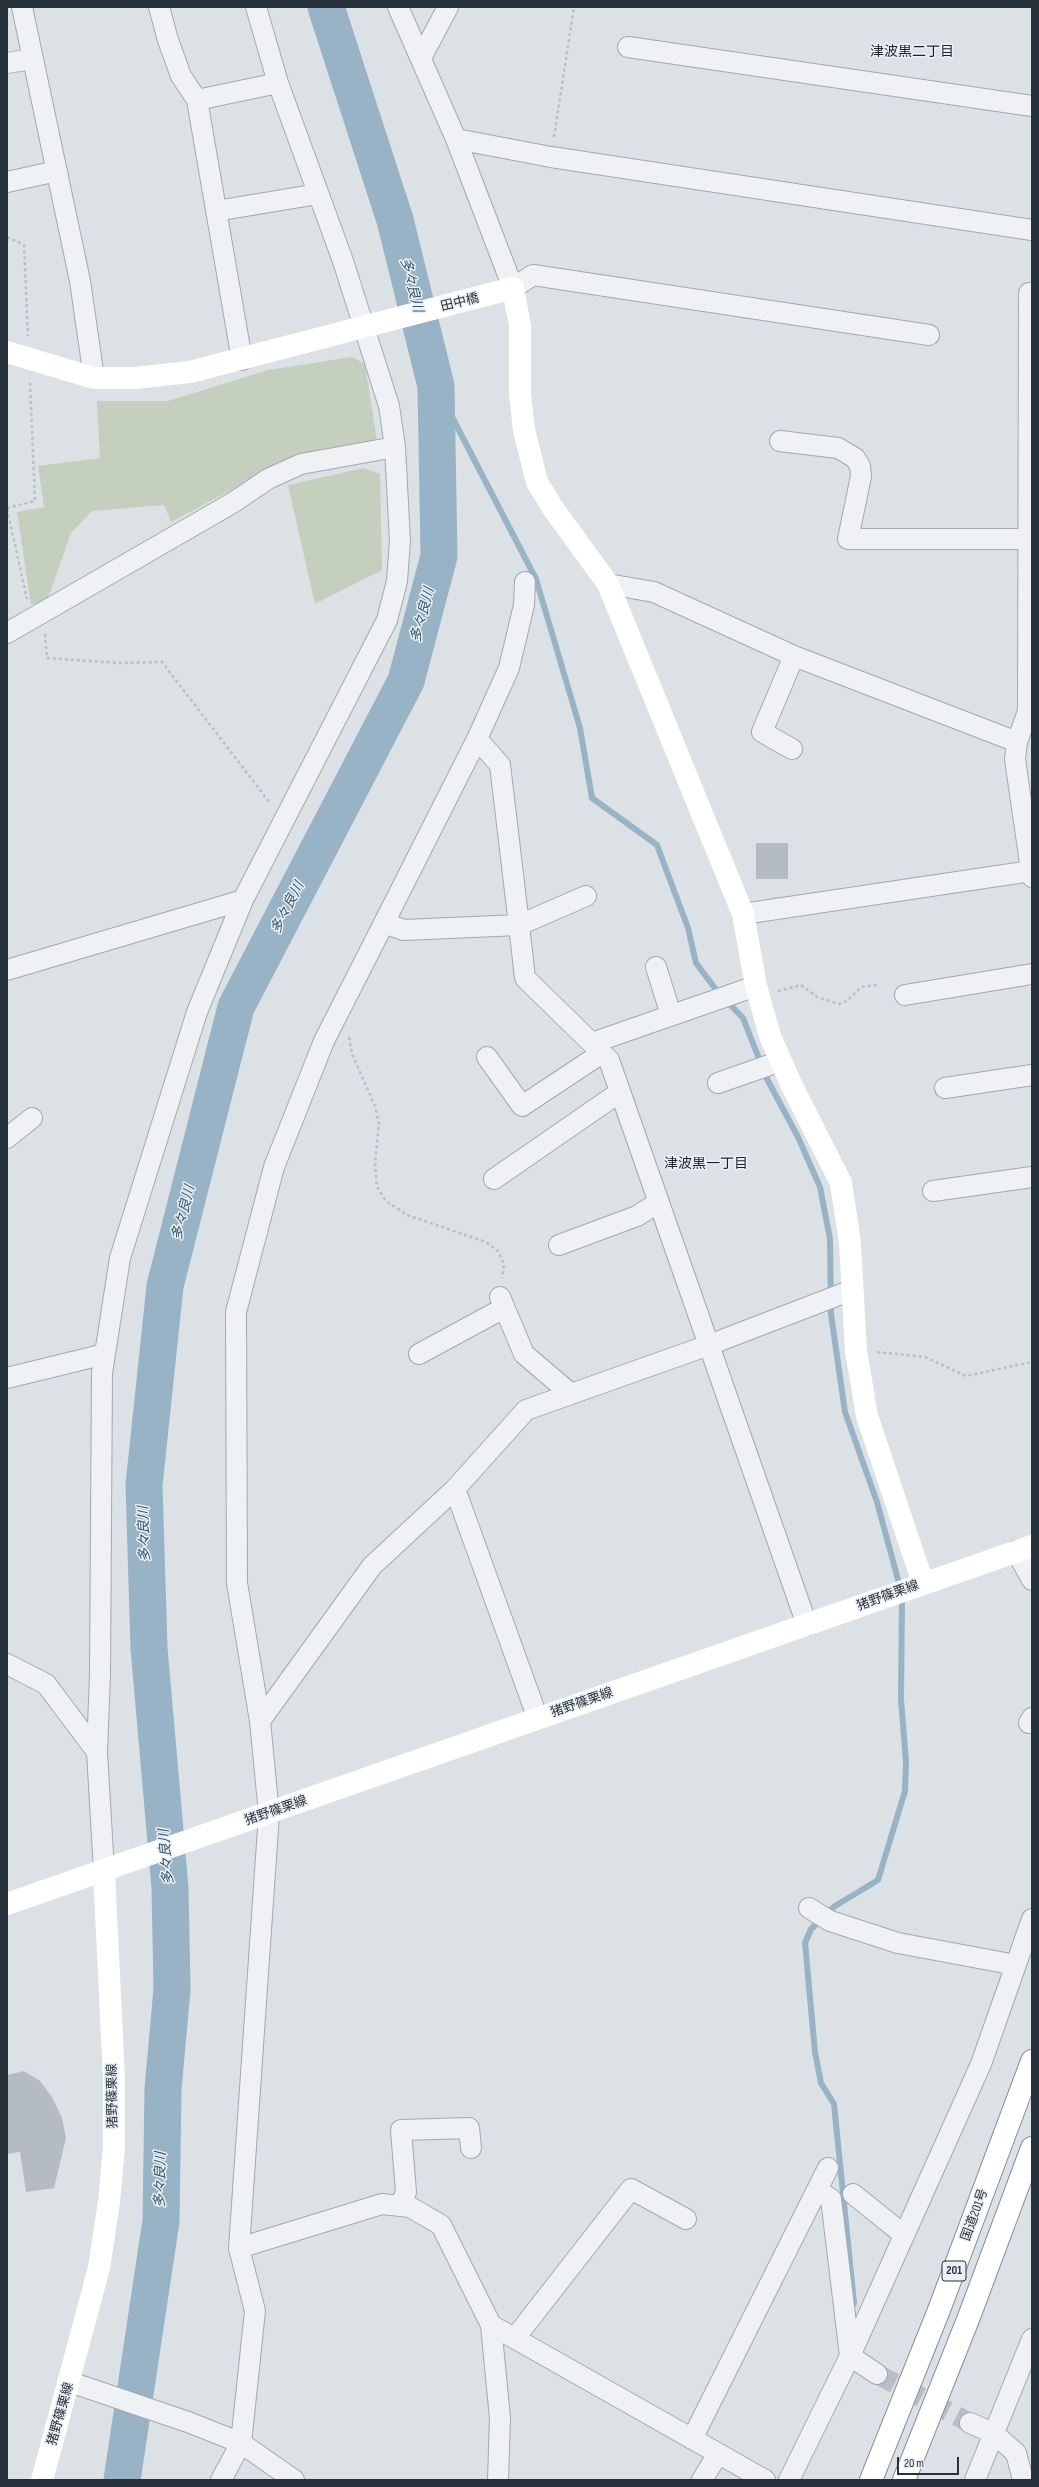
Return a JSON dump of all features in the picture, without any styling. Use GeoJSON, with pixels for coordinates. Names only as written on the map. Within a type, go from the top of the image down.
{"type":"FeatureCollection","features":[{"type":"Feature","properties":{"kind":"main road","name":"田中橋"},"geometry":{"type":"LineString","coordinates":[[7,352],[94,378],[135,378],[190,372],[242,360],[504,291]]}},
{"type":"Feature","properties":{"kind":"main road"},"geometry":{"type":"LineString","coordinates":[[504,291],[520,326],[520,394],[529,457],[537,482],[552,507],[608,584],[743,914],[757,991],[770,1036],[841,1183],[850,1243],[856,1351],[868,1416],[923,1583]]}},
{"type":"Feature","properties":{"kind":"main road","name":"猪野篠栗線"},"geometry":{"type":"LineString","coordinates":[[42,2480],[77,2384],[99,2268],[114,2147],[110,1869],[1024,1548]]}},
{"type":"Feature","properties":{"kind":"main road"},"geometry":{"type":"LineString","coordinates":[[7,1904],[110,1869]]}},
{"type":"Feature","properties":{"kind":"main road","name":"国道201号"},"geometry":{"type":"LineString","coordinates":[[871,2480],[939,2310],[1032,2061]]}},
{"type":"Feature","properties":{"kind":"main road","name":"201"},"geometry":{"type":"LineString","coordinates":[[904,2480],[969,2317],[1032,2148]]}},
{"type":"Feature","properties":{"kind":"street"},"geometry":{"type":"LineString","coordinates":[[22,7],[80,281],[94,378]]}},
{"type":"Feature","properties":{"kind":"street"},"geometry":{"type":"LineString","coordinates":[[160,7],[168,40],[181,76],[197,100],[242,360]]}},
{"type":"Feature","properties":{"kind":"street"},"geometry":{"type":"LineString","coordinates":[[110,1869],[97,1752],[100,1674],[102,1373],[120,1258],[197,1012],[243,900],[387,620],[397,581],[400,541],[395,447],[389,406],[372,325],[318,194],[278,83],[256,7]]}},
{"type":"Feature","properties":{"kind":"street"},"geometry":{"type":"LineString","coordinates":[[398,7],[456,139],[504,291],[533,275],[928,335]]}},
{"type":"Feature","properties":{"kind":"street"},"geometry":{"type":"LineString","coordinates":[[421,58],[448,7]]}},
{"type":"Feature","properties":{"kind":"street"},"geometry":{"type":"LineString","coordinates":[[628,47],[1032,106]]}},
{"type":"Feature","properties":{"kind":"street"},"geometry":{"type":"LineString","coordinates":[[7,64],[33,59]]}},
{"type":"Feature","properties":{"kind":"street"},"geometry":{"type":"LineString","coordinates":[[197,100],[278,83]]}},
{"type":"Feature","properties":{"kind":"street"},"geometry":{"type":"LineString","coordinates":[[456,139],[551,157],[1032,230]]}},
{"type":"Feature","properties":{"kind":"street"},"geometry":{"type":"LineString","coordinates":[[7,182],[57,172]]}},
{"type":"Feature","properties":{"kind":"street"},"geometry":{"type":"LineString","coordinates":[[216,211],[318,194]]}},
{"type":"Feature","properties":{"kind":"street"},"geometry":{"type":"LineString","coordinates":[[743,914],[1032,874],[1021,756],[1028,711],[1027,539],[1029,293],[1032,293]]}},
{"type":"Feature","properties":{"kind":"street"},"geometry":{"type":"LineString","coordinates":[[780,441],[838,448],[855,458],[860,466],[861,476],[848,539],[1027,539]]}},
{"type":"Feature","properties":{"kind":"street"},"geometry":{"type":"LineString","coordinates":[[7,633],[227,506],[268,479],[301,464],[395,447]]}},
{"type":"Feature","properties":{"kind":"street"},"geometry":{"type":"LineString","coordinates":[[221,2480],[241,2443],[255,2311],[240,2248],[264,1816],[260,1721],[237,1583],[236,1312],[274,1167],[324,1042],[340,1008],[477,739],[509,668],[524,605],[525,582]]}},
{"type":"Feature","properties":{"kind":"street"},"geometry":{"type":"LineString","coordinates":[[608,584],[654,592],[794,656],[1021,756]]}},
{"type":"Feature","properties":{"kind":"street"},"geometry":{"type":"LineString","coordinates":[[792,749],[762,732],[794,656]]}},
{"type":"Feature","properties":{"kind":"street"},"geometry":{"type":"LineString","coordinates":[[477,739],[500,765],[526,978],[609,1060],[807,1625]]}},
{"type":"Feature","properties":{"kind":"street"},"geometry":{"type":"LineString","coordinates":[[384,923],[404,930],[519,925],[586,896]]}},
{"type":"Feature","properties":{"kind":"street"},"geometry":{"type":"LineString","coordinates":[[7,970],[243,900]]}},
{"type":"Feature","properties":{"kind":"street"},"geometry":{"type":"LineString","coordinates":[[656,967],[671,1015]]}},
{"type":"Feature","properties":{"kind":"street"},"geometry":{"type":"LineString","coordinates":[[905,995],[1032,974]]}},
{"type":"Feature","properties":{"kind":"street"},"geometry":{"type":"LineString","coordinates":[[487,1056],[522,1106],[597,1048],[671,1015],[757,991]]}},
{"type":"Feature","properties":{"kind":"street"},"geometry":{"type":"LineString","coordinates":[[718,1083],[781,1061]]}},
{"type":"Feature","properties":{"kind":"street"},"geometry":{"type":"LineString","coordinates":[[945,1088],[1032,1075]]}},
{"type":"Feature","properties":{"kind":"street"},"geometry":{"type":"LineString","coordinates":[[494,1179],[620,1092]]}},
{"type":"Feature","properties":{"kind":"street"},"geometry":{"type":"LineString","coordinates":[[7,1138],[32,1118]]}},
{"type":"Feature","properties":{"kind":"street"},"geometry":{"type":"LineString","coordinates":[[934,1191],[1032,1177]]}},
{"type":"Feature","properties":{"kind":"street"},"geometry":{"type":"LineString","coordinates":[[559,1245],[637,1216],[659,1202]]}},
{"type":"Feature","properties":{"kind":"street"},"geometry":{"type":"LineString","coordinates":[[260,1721],[372,1566],[456,1488],[526,1410],[709,1345],[852,1290]]}},
{"type":"Feature","properties":{"kind":"street"},"geometry":{"type":"LineString","coordinates":[[419,1354],[502,1302],[524,1354],[571,1394]]}},
{"type":"Feature","properties":{"kind":"street"},"geometry":{"type":"LineString","coordinates":[[7,1378],[105,1354]]}},
{"type":"Feature","properties":{"kind":"street"},"geometry":{"type":"LineString","coordinates":[[456,1488],[538,1719]]}},
{"type":"Feature","properties":{"kind":"street"},"geometry":{"type":"LineString","coordinates":[[1024,1548],[1032,1580]]}},
{"type":"Feature","properties":{"kind":"street"},"geometry":{"type":"LineString","coordinates":[[7,1664],[46,1684],[97,1752]]}},
{"type":"Feature","properties":{"kind":"street"},"geometry":{"type":"LineString","coordinates":[[809,1908],[830,1921],[898,1943],[1016,1965]]}},
{"type":"Feature","properties":{"kind":"street"},"geometry":{"type":"LineString","coordinates":[[789,2480],[850,2356],[981,2064],[1032,1919]]}},
{"type":"Feature","properties":{"kind":"street"},"geometry":{"type":"LineString","coordinates":[[400,2206],[406,2192],[401,2130],[469,2128],[471,2148]]}},
{"type":"Feature","properties":{"kind":"street"},"geometry":{"type":"LineString","coordinates":[[692,2438],[828,2168]]}},
{"type":"Feature","properties":{"kind":"street"},"geometry":{"type":"LineString","coordinates":[[515,2338],[631,2189],[686,2219]]}},
{"type":"Feature","properties":{"kind":"street"},"geometry":{"type":"LineString","coordinates":[[817,2190],[830,2199],[850,2356],[877,2374]]}},
{"type":"Feature","properties":{"kind":"street"},"geometry":{"type":"LineString","coordinates":[[853,2194],[904,2236]]}},
{"type":"Feature","properties":{"kind":"street"},"geometry":{"type":"LineString","coordinates":[[240,2248],[382,2204],[410,2207],[440,2225],[461,2270],[492,2326],[500,2418],[498,2480]]}},
{"type":"Feature","properties":{"kind":"street"},"geometry":{"type":"LineString","coordinates":[[492,2326],[765,2480]]}},
{"type":"Feature","properties":{"kind":"street"},"geometry":{"type":"LineString","coordinates":[[975,2480],[1032,2339]]}},
{"type":"Feature","properties":{"kind":"street"},"geometry":{"type":"LineString","coordinates":[[77,2384],[188,2422],[241,2443],[294,2480]]}},
{"type":"Feature","properties":{"kind":"street"},"geometry":{"type":"LineString","coordinates":[[970,2423],[993,2433],[1016,2454],[1023,2480]]}},
{"type":"Feature","properties":{"kind":"street"},"geometry":{"type":"LineString","coordinates":[[702,2480],[718,2454]]}},
{"type":"Feature","properties":{"kind":"path"},"geometry":{"type":"LineString","coordinates":[[551,157],[574,7]]}},
{"type":"Feature","properties":{"kind":"path"},"geometry":{"type":"LineString","coordinates":[[7,238],[24,245],[35,501],[7,509],[38,615],[47,658],[120,662],[162,662],[284,821]]}},
{"type":"Feature","properties":{"kind":"path"},"geometry":{"type":"LineString","coordinates":[[757,991],[800,985],[817,997],[839,1004],[847,1001],[861,987],[877,985]]}},
{"type":"Feature","properties":{"kind":"path"},"geometry":{"type":"LineString","coordinates":[[340,1008],[347,1024],[352,1054],[375,1106],[379,1123],[375,1163],[377,1187],[386,1201],[407,1215],[486,1242],[499,1252],[504,1266],[502,1302]]}},
{"type":"Feature","properties":{"kind":"path"},"geometry":{"type":"LineString","coordinates":[[856,1351],[925,1356],[966,1376],[1032,1362]]}},
{"type":"Feature","properties":{"kind":"green space"},"geometry":{"type":"Polygon","coordinates":[[[352,357],[365,364],[377,441],[324,449],[286,461],[171,522],[164,505],[92,511],[71,533],[47,601],[31,605],[17,512],[44,507],[38,466],[100,458],[97,401],[168,401],[268,370],[352,357]]]}},
{"type":"Feature","properties":{"kind":"green space"},"geometry":{"type":"Polygon","coordinates":[[[364,468],[380,474],[382,570],[315,604],[288,485],[364,468]]]}},
{"type":"Feature","properties":{"kind":"building"},"geometry":{"type":"Polygon","coordinates":[[[756,843],[788,843],[788,879],[756,879],[756,843]]]}},
{"type":"Feature","properties":{"kind":"building"},"geometry":{"type":"Polygon","coordinates":[[[24,2071],[40,2081],[52,2097],[62,2118],[66,2138],[54,2188],[26,2192],[20,2152],[7,2154],[7,2075],[24,2071]]]}},
{"type":"Feature","properties":{"kind":"waterway","name":"多々良川"},"geometry":{"type":"LineString","coordinates":[[122,2480],[161,2221],[163,2089],[172,1989],[170,1888],[149,1648],[144,1485],[165,1286],[236,1007],[406,681],[439,556],[436,386],[395,220],[326,7]]}},
{"type":"Feature","properties":{"kind":"waterway"},"geometry":{"type":"LineString","coordinates":[[436,386],[536,579],[580,728],[592,798],[657,845],[688,928],[696,963],[717,991],[743,1018],[767,1079],[798,1137],[820,1187],[830,1239],[831,1314],[845,1412],[877,1502],[900,1587]]}},
{"type":"Feature","properties":{"kind":"waterway"},"geometry":{"type":"LineString","coordinates":[[854,2303],[834,2104],[821,2083],[815,2052],[805,1943],[811,1929],[835,1906],[878,1880],[905,1791],[906,1762],[901,1699],[902,1596]]}},
{"type":"Feature","properties":{"kind":"tunnel"},"geometry":{"type":"LineString","coordinates":[[877,2374],[970,2423]]}},
{"type":"Feature","properties":{"kind":"district","name":"津波黒二丁目"},"geometry":{"type":"Point","coordinates":[912,52]}},
{"type":"Feature","properties":{"kind":"district","name":"津波黒一丁目"},"geometry":{"type":"Point","coordinates":[706,1164]}}]}
